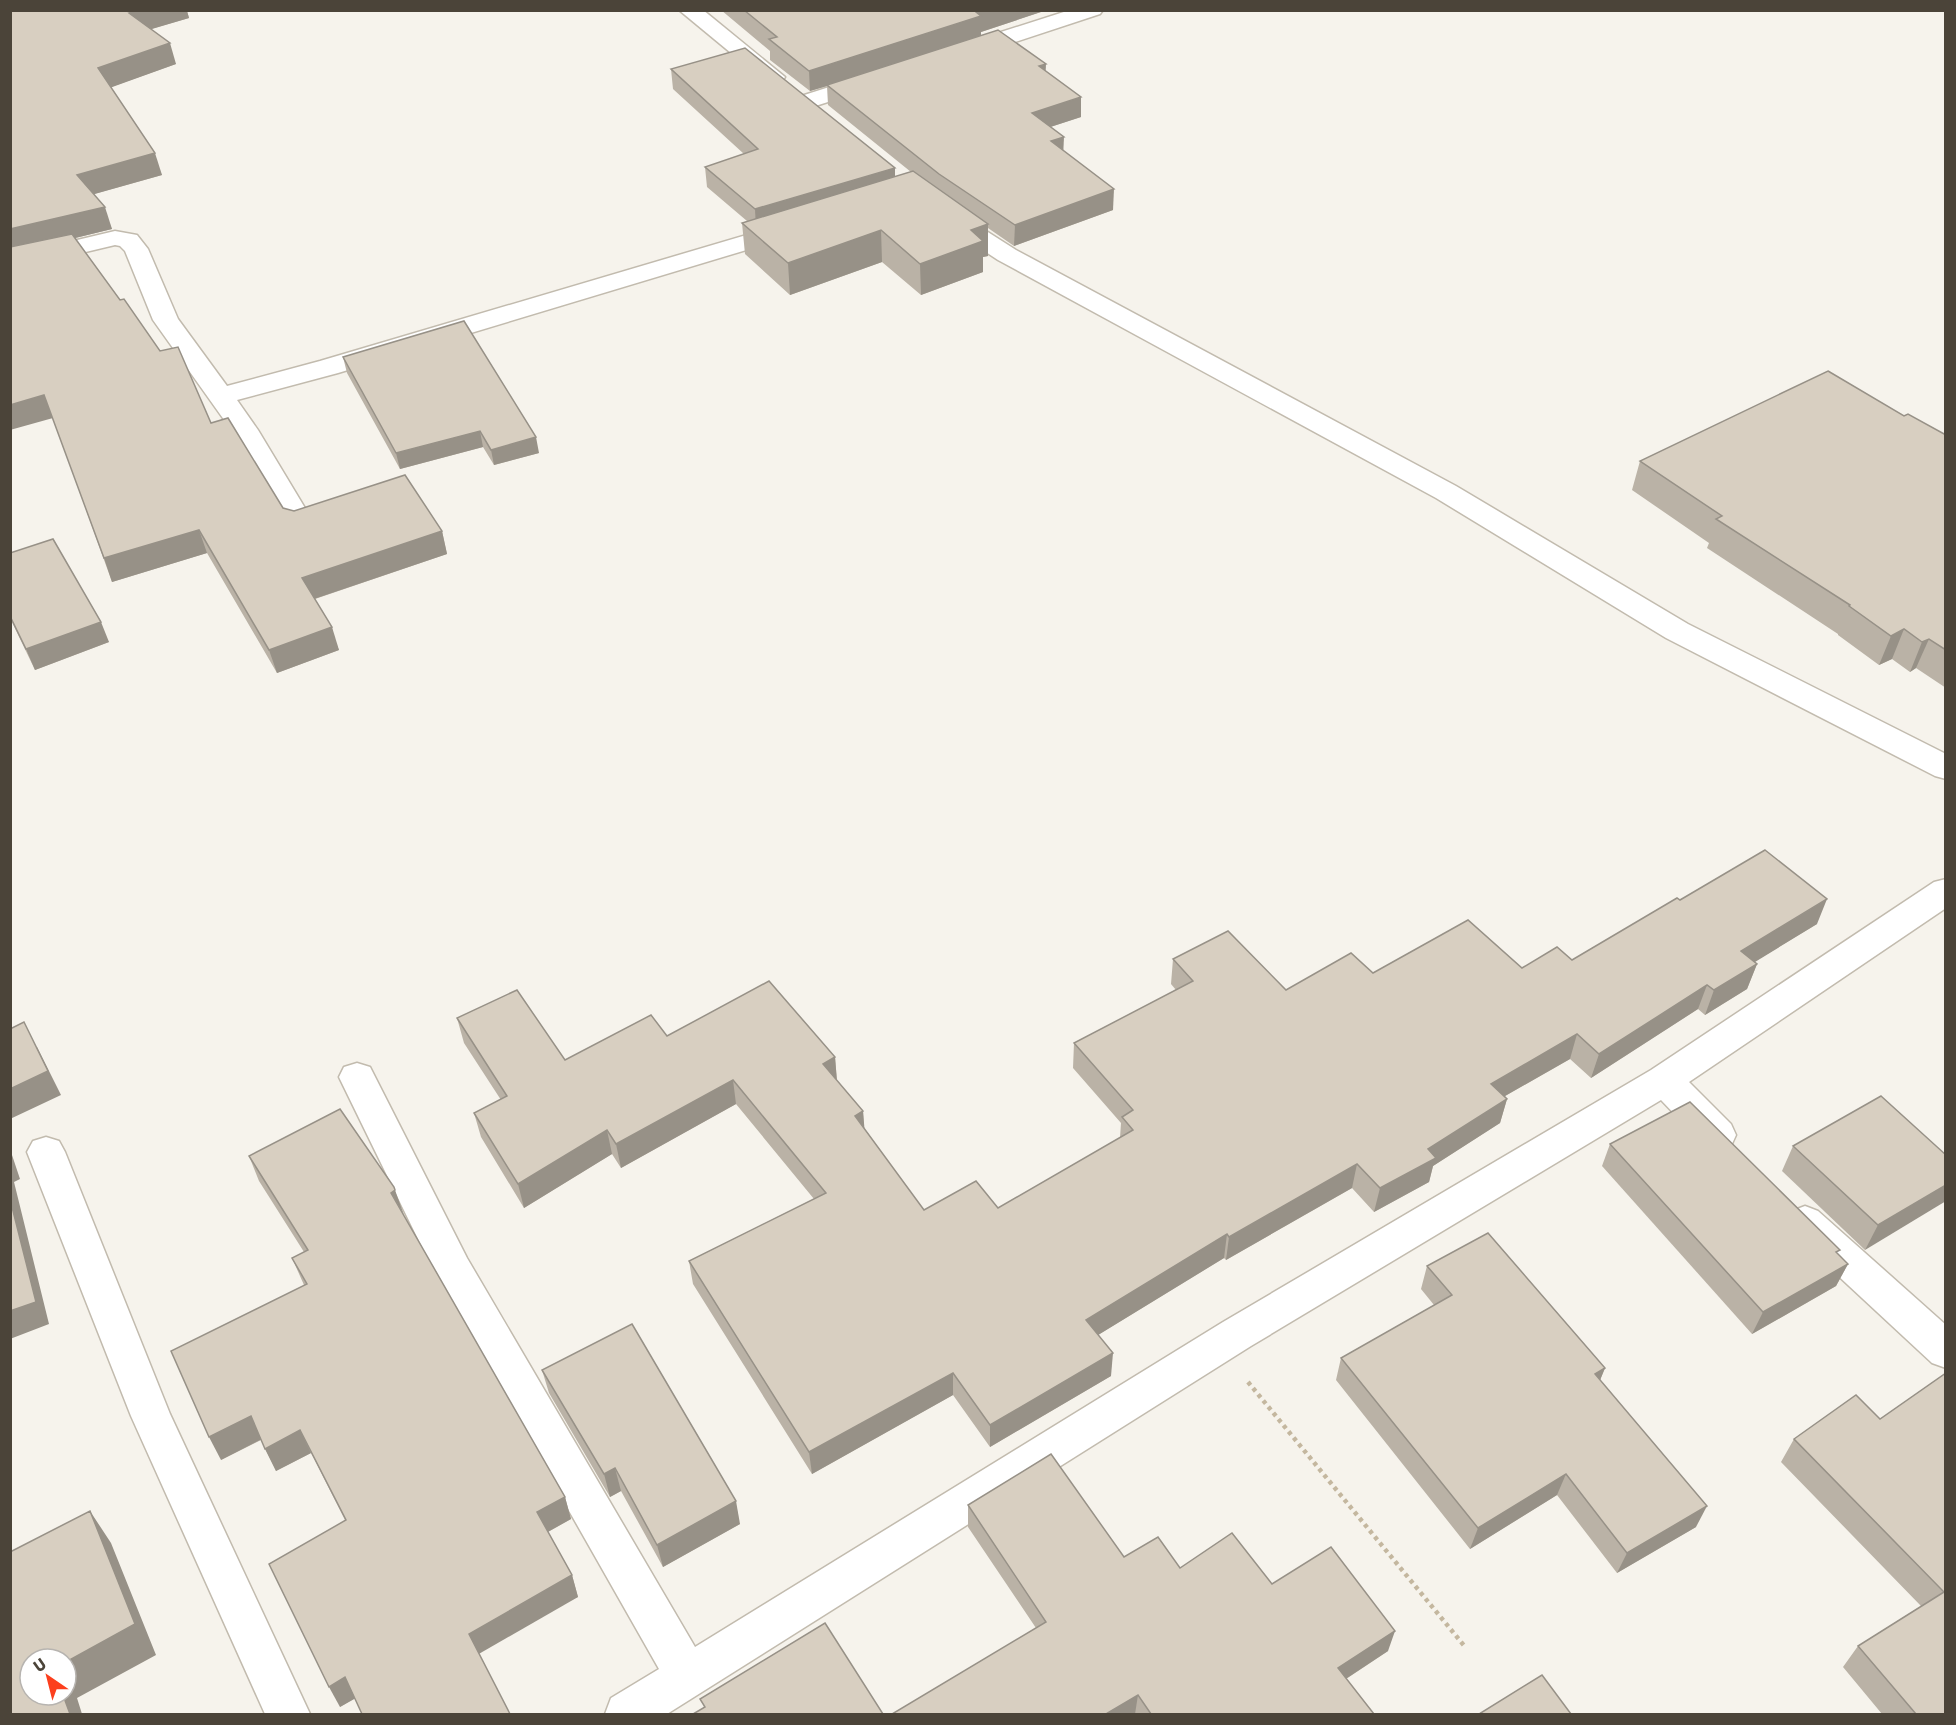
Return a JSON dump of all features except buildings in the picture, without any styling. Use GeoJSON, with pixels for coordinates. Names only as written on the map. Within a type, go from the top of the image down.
{"type":"FeatureCollection","features":[{"type":"Feature","properties":{"kind":"street"},"geometry":{"type":"LineString","coordinates":[[689,10],[815,109],[894,74]]}},
{"type":"Feature","properties":{"kind":"street"},"geometry":{"type":"LineString","coordinates":[[949,56],[1093,10]]}},
{"type":"Feature","properties":{"kind":"street"},"geometry":{"type":"LineString","coordinates":[[933,205],[1007,255],[1446,492],[1677,631],[1946,768]]}},
{"type":"Feature","properties":{"kind":"street"},"geometry":{"type":"LineString","coordinates":[[222,396],[329,367],[810,223]]}},
{"type":"Feature","properties":{"kind":"street"},"geometry":{"type":"LineString","coordinates":[[10,263],[115,238],[128,240],[136,249],[166,321],[245,430],[300,523]]}},
{"type":"Feature","properties":{"kind":"street"},"geometry":{"type":"LineString","coordinates":[[627,1714],[1219,1346],[1664,1080],[1946,891]]}},
{"type":"Feature","properties":{"kind":"street"},"geometry":{"type":"LineString","coordinates":[[357,1077],[453,1270],[687,1676]]}},
{"type":"Feature","properties":{"kind":"street"},"geometry":{"type":"LineString","coordinates":[[1664,1080],[1745,1162]]}},
{"type":"Feature","properties":{"kind":"street"},"geometry":{"type":"LineString","coordinates":[[46,1152],[151,1416],[288,1714]]}},
{"type":"Feature","properties":{"kind":"street"},"geometry":{"type":"LineString","coordinates":[[1778,1195],[1819,1236],[1946,1351]]}},
{"type":"Feature","properties":{"kind":"path"},"geometry":{"type":"LineString","coordinates":[[1219,1346],[1466,1648]]}}]}
